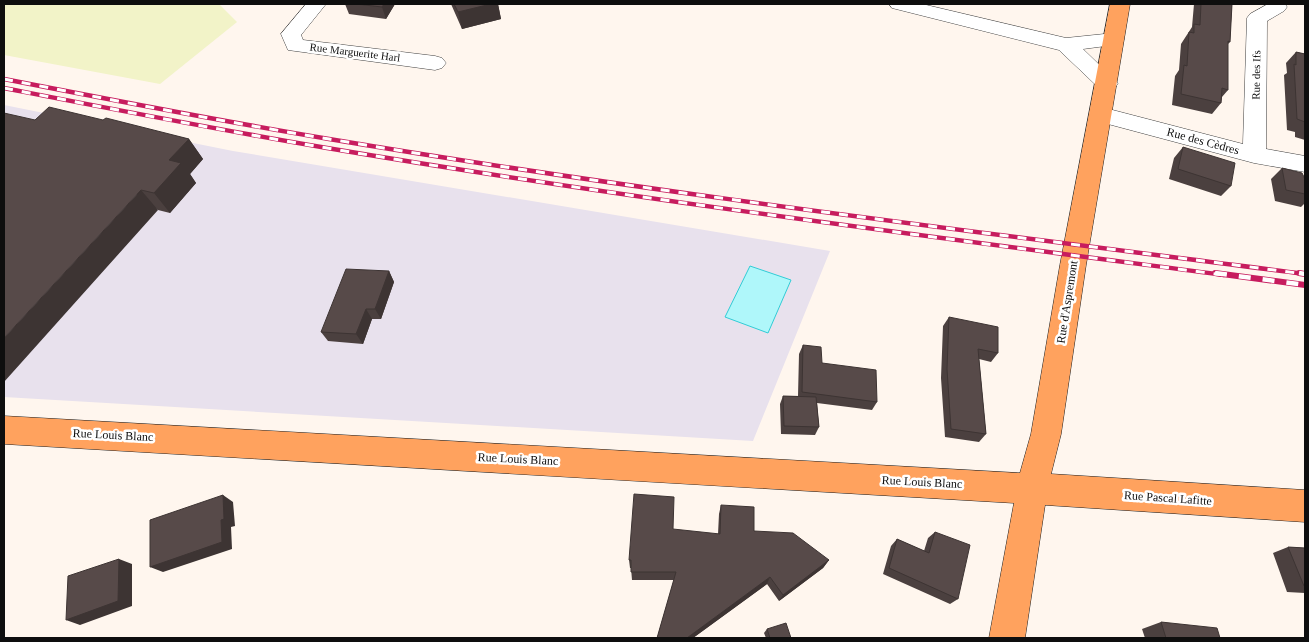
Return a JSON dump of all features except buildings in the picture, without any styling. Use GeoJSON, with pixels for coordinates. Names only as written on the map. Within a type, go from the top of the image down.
{"type":"FeatureCollection","features":[{"type":"Feature","properties":{"kind":"main road","name":"Rue d'Aspremont"},"geometry":{"type":"LineString","coordinates":[[1006,638],[1032,488],[1046,434],[1073,265],[1120,4]]}},
{"type":"Feature","properties":{"kind":"main road","name":"Rue Louis Blanc"},"geometry":{"type":"LineString","coordinates":[[4,430],[1032,488]]}},
{"type":"Feature","properties":{"kind":"main road","name":"Rue Pascal Lafitte"},"geometry":{"type":"LineString","coordinates":[[1032,488],[1305,506]]}},
{"type":"Feature","properties":{"kind":"street","name":"Rue Marguerite Harl"},"geometry":{"type":"LineString","coordinates":[[316,4],[292,34],[295,45],[435,63]]}},
{"type":"Feature","properties":{"kind":"street"},"geometry":{"type":"LineString","coordinates":[[899,4],[1066,45],[1114,39]]}},
{"type":"Feature","properties":{"kind":"street","name":"Rue des Ifs"},"geometry":{"type":"LineString","coordinates":[[1254,155],[1257,18],[1277,7]]}},
{"type":"Feature","properties":{"kind":"street"},"geometry":{"type":"LineString","coordinates":[[1066,45],[1107,83]]}},
{"type":"Feature","properties":{"kind":"street","name":"Rue des Cèdres"},"geometry":{"type":"LineString","coordinates":[[1101,114],[1254,155],[1305,164]]}},
{"type":"Feature","properties":{"kind":"shaded area"},"geometry":{"type":"Polygon","coordinates":[[[4,105],[233,151],[830,251],[753,441],[4,397],[4,105]]]}},
{"type":"Feature","properties":{"kind":"green space"},"geometry":{"type":"Polygon","coordinates":[[[4,4],[219,4],[237,22],[160,84],[4,55],[4,4]]]}},
{"type":"Feature","properties":{"kind":"water"},"geometry":{"type":"Polygon","coordinates":[[[750,266],[791,280],[768,333],[725,317],[750,266]]]}},
{"type":"Feature","properties":{"kind":"railway"},"geometry":{"type":"LineString","coordinates":[[4,79],[288,132],[451,159],[816,211],[1305,274],[1299,273]]}},
{"type":"Feature","properties":{"kind":"railway"},"geometry":{"type":"LineString","coordinates":[[4,88],[287,141],[439,166],[775,216],[1224,275]]}},
{"type":"Feature","properties":{"kind":"railway"},"geometry":{"type":"LineString","coordinates":[[1215,273],[1305,285]]}}]}
